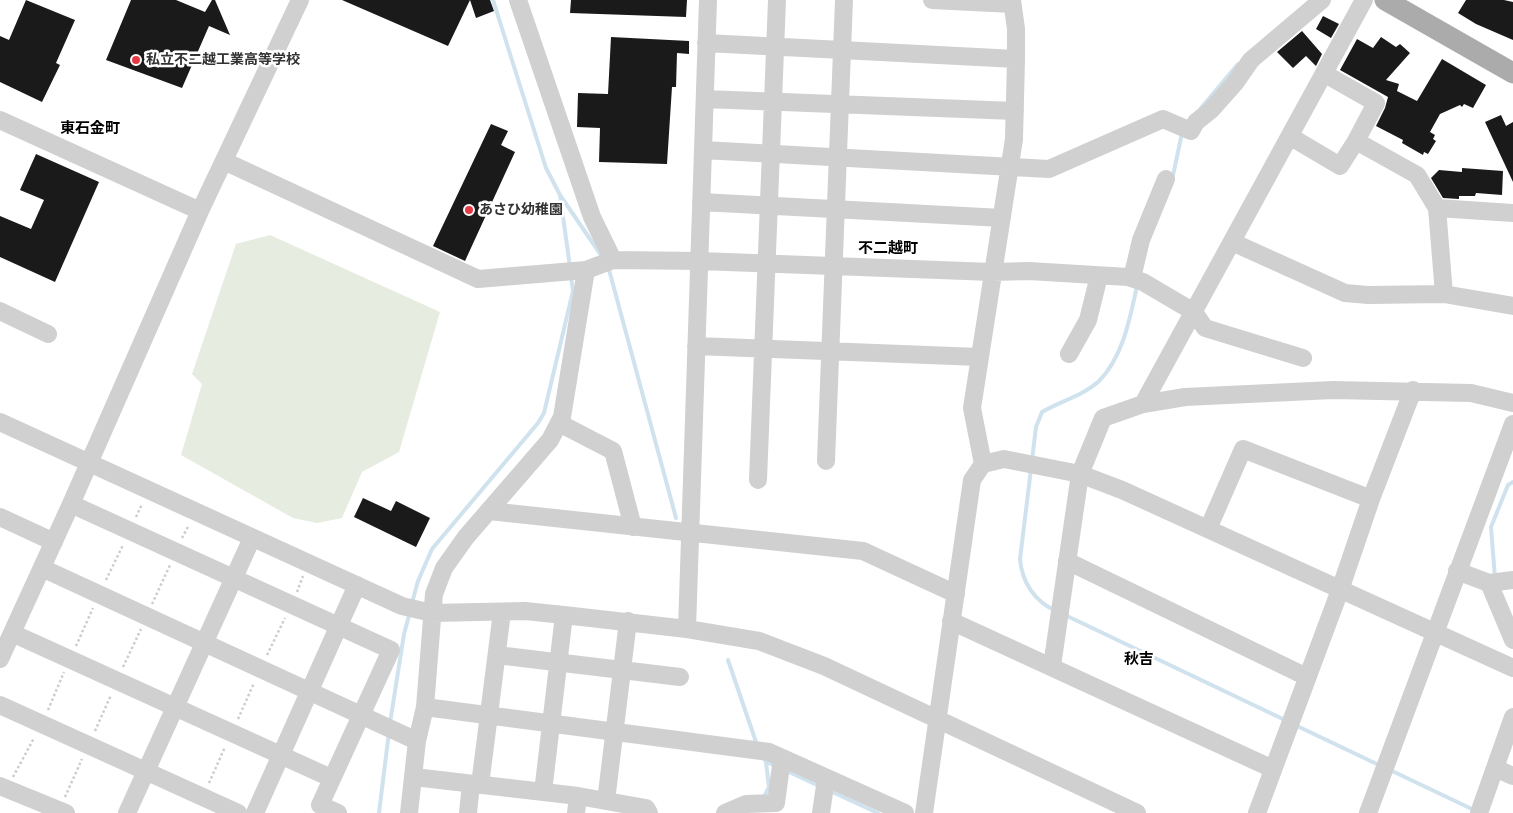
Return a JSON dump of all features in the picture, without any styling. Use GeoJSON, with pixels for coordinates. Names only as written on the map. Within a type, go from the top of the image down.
{"type":"FeatureCollection","features":[{"type":"Feature","properties":{"kind":"main road"},"geometry":{"type":"LineString","coordinates":[[1385,0],[1513,73]]}},
{"type":"Feature","properties":{"kind":"street"},"geometry":{"type":"LineString","coordinates":[[0,659],[89,464],[200,211],[300,0]]}},
{"type":"Feature","properties":{"kind":"street"},"geometry":{"type":"LineString","coordinates":[[518,0],[592,217],[613,260]]}},
{"type":"Feature","properties":{"kind":"street"},"geometry":{"type":"LineString","coordinates":[[687,629],[708,0]]}},
{"type":"Feature","properties":{"kind":"street"},"geometry":{"type":"LineString","coordinates":[[758,480],[777,0]]}},
{"type":"Feature","properties":{"kind":"street"},"geometry":{"type":"LineString","coordinates":[[826,461],[844,0]]}},
{"type":"Feature","properties":{"kind":"street"},"geometry":{"type":"LineString","coordinates":[[932,0],[1012,2],[1016,59],[1015,111],[1010,165],[972,408],[983,464]]}},
{"type":"Feature","properties":{"kind":"street"},"geometry":{"type":"LineString","coordinates":[[703,150],[1010,165],[1049,169],[1163,119],[1183,127],[1196,122],[1211,110],[1235,83],[1251,60],[1322,0]]}},
{"type":"Feature","properties":{"kind":"street"},"geometry":{"type":"LineString","coordinates":[[1143,404],[1291,137],[1364,0]]}},
{"type":"Feature","properties":{"kind":"street"},"geometry":{"type":"LineString","coordinates":[[706,43],[1016,59]]}},
{"type":"Feature","properties":{"kind":"street"},"geometry":{"type":"LineString","coordinates":[[1291,137],[1340,166],[1356,141],[1376,103],[1325,74]]}},
{"type":"Feature","properties":{"kind":"street"},"geometry":{"type":"LineString","coordinates":[[705,99],[1015,111]]}},
{"type":"Feature","properties":{"kind":"street"},"geometry":{"type":"LineString","coordinates":[[0,120],[200,211]]}},
{"type":"Feature","properties":{"kind":"street"},"geometry":{"type":"LineString","coordinates":[[1356,141],[1416,175],[1438,208],[1444,294]]}},
{"type":"Feature","properties":{"kind":"street"},"geometry":{"type":"LineString","coordinates":[[224,161],[478,279],[586,270],[613,260],[767,263],[992,272],[1029,271],[1099,276],[1137,280],[1194,312],[1205,328],[1303,358]]}},
{"type":"Feature","properties":{"kind":"street"},"geometry":{"type":"LineString","coordinates":[[1137,280],[1141,240],[1166,178]]}},
{"type":"Feature","properties":{"kind":"street"},"geometry":{"type":"LineString","coordinates":[[701,202],[1002,218]]}},
{"type":"Feature","properties":{"kind":"street"},"geometry":{"type":"LineString","coordinates":[[1438,208],[1513,214]]}},
{"type":"Feature","properties":{"kind":"street"},"geometry":{"type":"LineString","coordinates":[[1232,242],[1345,293],[1368,296],[1444,294],[1513,306]]}},
{"type":"Feature","properties":{"kind":"street"},"geometry":{"type":"LineString","coordinates":[[409,813],[417,742],[425,707],[434,594],[444,568],[466,537],[550,440],[562,417],[576,343],[586,270]]}},
{"type":"Feature","properties":{"kind":"street"},"geometry":{"type":"LineString","coordinates":[[1069,354],[1088,320],[1099,276]]}},
{"type":"Feature","properties":{"kind":"street"},"geometry":{"type":"LineString","coordinates":[[0,311],[48,334]]}},
{"type":"Feature","properties":{"kind":"street"},"geometry":{"type":"LineString","coordinates":[[696,346],[979,357]]}},
{"type":"Feature","properties":{"kind":"street"},"geometry":{"type":"LineString","coordinates":[[1052,666],[1080,474],[1103,418],[1143,404],[1185,397],[1333,390],[1413,390],[1471,393],[1513,403]]}},
{"type":"Feature","properties":{"kind":"street"},"geometry":{"type":"LineString","coordinates":[[1257,813],[1340,590],[1371,499],[1413,390]]}},
{"type":"Feature","properties":{"kind":"street"},"geometry":{"type":"LineString","coordinates":[[0,422],[402,606],[432,613],[502,612],[628,621],[759,641],[824,666],[1137,813]]}},
{"type":"Feature","properties":{"kind":"street"},"geometry":{"type":"LineString","coordinates":[[559,423],[613,451],[633,527]]}},
{"type":"Feature","properties":{"kind":"street"},"geometry":{"type":"LineString","coordinates":[[1368,813],[1434,631],[1513,424]]}},
{"type":"Feature","properties":{"kind":"street"},"geometry":{"type":"LineString","coordinates":[[1208,529],[1243,449],[1371,499]]}},
{"type":"Feature","properties":{"kind":"street"},"geometry":{"type":"LineString","coordinates":[[924,813],[972,480],[983,464],[1004,459],[1080,474],[1208,529],[1513,668]]}},
{"type":"Feature","properties":{"kind":"street"},"geometry":{"type":"LineString","coordinates":[[71,504],[391,650],[320,805],[338,813]]}},
{"type":"Feature","properties":{"kind":"street"},"geometry":{"type":"LineString","coordinates":[[489,511],[863,551],[956,594]]}},
{"type":"Feature","properties":{"kind":"street"},"geometry":{"type":"LineString","coordinates":[[0,516],[54,542]]}},
{"type":"Feature","properties":{"kind":"street"},"geometry":{"type":"LineString","coordinates":[[127,813],[203,642],[252,538]]}},
{"type":"Feature","properties":{"kind":"street"},"geometry":{"type":"LineString","coordinates":[[1066,561],[1307,677]]}},
{"type":"Feature","properties":{"kind":"street"},"geometry":{"type":"LineString","coordinates":[[42,568],[417,742]]}},
{"type":"Feature","properties":{"kind":"street"},"geometry":{"type":"LineString","coordinates":[[1457,572],[1489,583],[1513,580]]}},
{"type":"Feature","properties":{"kind":"street"},"geometry":{"type":"LineString","coordinates":[[1489,583],[1513,640]]}},
{"type":"Feature","properties":{"kind":"street"},"geometry":{"type":"LineString","coordinates":[[255,813],[357,585]]}},
{"type":"Feature","properties":{"kind":"street"},"geometry":{"type":"LineString","coordinates":[[468,813],[489,716],[502,612]]}},
{"type":"Feature","properties":{"kind":"street"},"geometry":{"type":"LineString","coordinates":[[543,792],[564,615]]}},
{"type":"Feature","properties":{"kind":"street"},"geometry":{"type":"LineString","coordinates":[[951,620],[1272,769]]}},
{"type":"Feature","properties":{"kind":"street"},"geometry":{"type":"LineString","coordinates":[[606,801],[628,621]]}},
{"type":"Feature","properties":{"kind":"street"},"geometry":{"type":"LineString","coordinates":[[12,632],[331,778]]}},
{"type":"Feature","properties":{"kind":"street"},"geometry":{"type":"LineString","coordinates":[[496,654],[680,676]]}},
{"type":"Feature","properties":{"kind":"street"},"geometry":{"type":"LineString","coordinates":[[0,705],[238,813]]}},
{"type":"Feature","properties":{"kind":"street"},"geometry":{"type":"LineString","coordinates":[[425,707],[769,752],[905,813]]}},
{"type":"Feature","properties":{"kind":"street"},"geometry":{"type":"LineString","coordinates":[[1480,808],[1513,718]]}},
{"type":"Feature","properties":{"kind":"street"},"geometry":{"type":"LineString","coordinates":[[724,813],[746,804],[776,803],[782,758]]}},
{"type":"Feature","properties":{"kind":"street"},"geometry":{"type":"LineString","coordinates":[[1495,768],[1513,776]]}},
{"type":"Feature","properties":{"kind":"street"},"geometry":{"type":"LineString","coordinates":[[414,777],[543,792],[577,805],[606,801],[646,808],[649,813]]}},
{"type":"Feature","properties":{"kind":"street"},"geometry":{"type":"LineString","coordinates":[[821,813],[826,779]]}},
{"type":"Feature","properties":{"kind":"street"},"geometry":{"type":"LineString","coordinates":[[2,793],[62,812]]}},
{"type":"Feature","properties":{"kind":"path"},"geometry":{"type":"LineString","coordinates":[[2,793],[42,724],[99,594],[148,490]]}},
{"type":"Feature","properties":{"kind":"path"},"geometry":{"type":"LineString","coordinates":[[62,812],[117,680],[194,512]]}},
{"type":"Feature","properties":{"kind":"path"},"geometry":{"type":"LineString","coordinates":[[202,798],[292,605],[308,563]]}},
{"type":"Feature","properties":{"kind":"shaded area"},"geometry":{"type":"Polygon","coordinates":[[[270,235],[440,312],[399,452],[362,472],[342,518],[317,523],[293,518],[181,455],[202,384],[192,374],[236,244],[270,235]]]}},
{"type":"Feature","properties":{"kind":"building"},"geometry":{"type":"Polygon","coordinates":[[[26,0],[75,20],[56,63],[60,65],[42,102],[0,82],[0,36],[9,40],[26,0]]]}},
{"type":"Feature","properties":{"kind":"building"},"geometry":{"type":"Polygon","coordinates":[[[131,0],[176,0],[205,12],[212,0],[215,0],[230,35],[209,26],[182,88],[106,60],[131,0]]]}},
{"type":"Feature","properties":{"kind":"building"},"geometry":{"type":"Polygon","coordinates":[[[342,0],[470,0],[448,46],[342,0]]]}},
{"type":"Feature","properties":{"kind":"building"},"geometry":{"type":"Polygon","coordinates":[[[470,0],[490,0],[494,11],[476,18],[470,0]]]}},
{"type":"Feature","properties":{"kind":"building"},"geometry":{"type":"Polygon","coordinates":[[[571,0],[687,0],[686,17],[570,13],[571,0]]]}},
{"type":"Feature","properties":{"kind":"building"},"geometry":{"type":"Polygon","coordinates":[[[1466,0],[1504,0],[1513,2],[1513,40],[1476,24],[1458,13],[1466,0]]]}},
{"type":"Feature","properties":{"kind":"building"},"geometry":{"type":"Polygon","coordinates":[[[1323,16],[1339,24],[1331,38],[1316,29],[1323,16]]]}},
{"type":"Feature","properties":{"kind":"building"},"geometry":{"type":"Polygon","coordinates":[[[1302,31],[1322,54],[1316,66],[1306,56],[1293,68],[1277,52],[1302,31]]]}},
{"type":"Feature","properties":{"kind":"building"},"geometry":{"type":"Polygon","coordinates":[[[611,37],[689,41],[689,54],[677,53],[676,87],[672,87],[667,164],[599,162],[600,128],[577,127],[578,93],[608,94],[611,37]]]}},
{"type":"Feature","properties":{"kind":"building"},"geometry":{"type":"Polygon","coordinates":[[[1381,37],[1396,47],[1400,44],[1410,53],[1386,80],[1399,84],[1397,91],[1417,101],[1442,59],[1486,85],[1473,108],[1464,104],[1462,107],[1460,105],[1440,114],[1430,132],[1435,135],[1433,139],[1436,141],[1428,154],[1424,152],[1423,155],[1402,143],[1403,140],[1376,126],[1388,97],[1340,70],[1357,39],[1373,48],[1381,37]]]}},
{"type":"Feature","properties":{"kind":"building"},"geometry":{"type":"Polygon","coordinates":[[[1501,115],[1506,126],[1513,122],[1513,182],[1485,122],[1501,115]]]}},
{"type":"Feature","properties":{"kind":"building","name":"あさひ幼稚園"},"geometry":{"type":"Polygon","coordinates":[[[491,124],[508,131],[501,145],[515,152],[465,261],[433,246],[491,124]]]}},
{"type":"Feature","properties":{"kind":"building"},"geometry":{"type":"Polygon","coordinates":[[[36,154],[99,182],[55,282],[0,257],[0,216],[31,229],[44,200],[20,190],[36,154]]]}},
{"type":"Feature","properties":{"kind":"building"},"geometry":{"type":"Polygon","coordinates":[[[1462,168],[1503,171],[1502,195],[1476,193],[1475,196],[1459,196],[1459,199],[1443,198],[1431,178],[1439,170],[1462,172],[1462,168]]]}},
{"type":"Feature","properties":{"kind":"building"},"geometry":{"type":"Polygon","coordinates":[[[363,498],[391,511],[396,501],[430,518],[416,547],[354,517],[363,498]]]}},
{"type":"Feature","properties":{"kind":"waterway"},"geometry":{"type":"LineString","coordinates":[[493,0],[546,168],[560,195],[603,258]]}},
{"type":"Feature","properties":{"kind":"waterway"},"geometry":{"type":"LineString","coordinates":[[1201,108],[1238,64]]}},
{"type":"Feature","properties":{"kind":"waterway"},"geometry":{"type":"LineString","coordinates":[[1172,180],[1182,133]]}},
{"type":"Feature","properties":{"kind":"waterway"},"geometry":{"type":"LineString","coordinates":[[560,195],[570,267]]}},
{"type":"Feature","properties":{"kind":"waterway"},"geometry":{"type":"LineString","coordinates":[[608,266],[676,518]]}},
{"type":"Feature","properties":{"kind":"waterway"},"geometry":{"type":"LineString","coordinates":[[412,603],[418,581],[432,549],[538,423],[544,413],[573,291],[571,277]]}},
{"type":"Feature","properties":{"kind":"waterway"},"geometry":{"type":"LineString","coordinates":[[1032,460],[1036,427],[1042,412],[1093,386],[1114,361],[1124,337],[1137,286]]}},
{"type":"Feature","properties":{"kind":"waterway"},"geometry":{"type":"LineString","coordinates":[[1031,469],[1020,559],[1021,567],[1030,590],[1041,602],[1056,611]]}},
{"type":"Feature","properties":{"kind":"waterway"},"geometry":{"type":"LineString","coordinates":[[1495,578],[1491,527],[1508,485],[1513,482]]}},
{"type":"Feature","properties":{"kind":"waterway"},"geometry":{"type":"LineString","coordinates":[[390,723],[404,634],[410,612]]}},
{"type":"Feature","properties":{"kind":"waterway"},"geometry":{"type":"LineString","coordinates":[[1065,615],[1287,721]]}},
{"type":"Feature","properties":{"kind":"waterway"},"geometry":{"type":"LineString","coordinates":[[728,660],[757,745]]}},
{"type":"Feature","properties":{"kind":"waterway"},"geometry":{"type":"LineString","coordinates":[[1295,725],[1381,766]]}},
{"type":"Feature","properties":{"kind":"waterway"},"geometry":{"type":"LineString","coordinates":[[379,813],[389,732]]}},
{"type":"Feature","properties":{"kind":"waterway"},"geometry":{"type":"LineString","coordinates":[[764,758],[766,762],[776,766]]}},
{"type":"Feature","properties":{"kind":"waterway"},"geometry":{"type":"LineString","coordinates":[[764,797],[769,787],[766,762]]}},
{"type":"Feature","properties":{"kind":"waterway"},"geometry":{"type":"LineString","coordinates":[[785,770],[819,786]]}},
{"type":"Feature","properties":{"kind":"waterway"},"geometry":{"type":"LineString","coordinates":[[1390,770],[1474,810]]}},
{"type":"Feature","properties":{"kind":"waterway"},"geometry":{"type":"LineString","coordinates":[[828,790],[878,813]]}},
{"type":"Feature","properties":{"kind":"place","name":"私立不二越工業高等学校"},"geometry":{"type":"Point","coordinates":[136,60]}},
{"type":"Feature","properties":{"kind":"place","name":"あさひ幼稚園"},"geometry":{"type":"Point","coordinates":[469,210]}},
{"type":"Feature","properties":{"kind":"district","name":"東石金町"},"geometry":{"type":"Point","coordinates":[90,129]}},
{"type":"Feature","properties":{"kind":"district","name":"不二越町"},"geometry":{"type":"Point","coordinates":[888,249]}},
{"type":"Feature","properties":{"kind":"district","name":"秋吉"},"geometry":{"type":"Point","coordinates":[1139,660]}}]}
